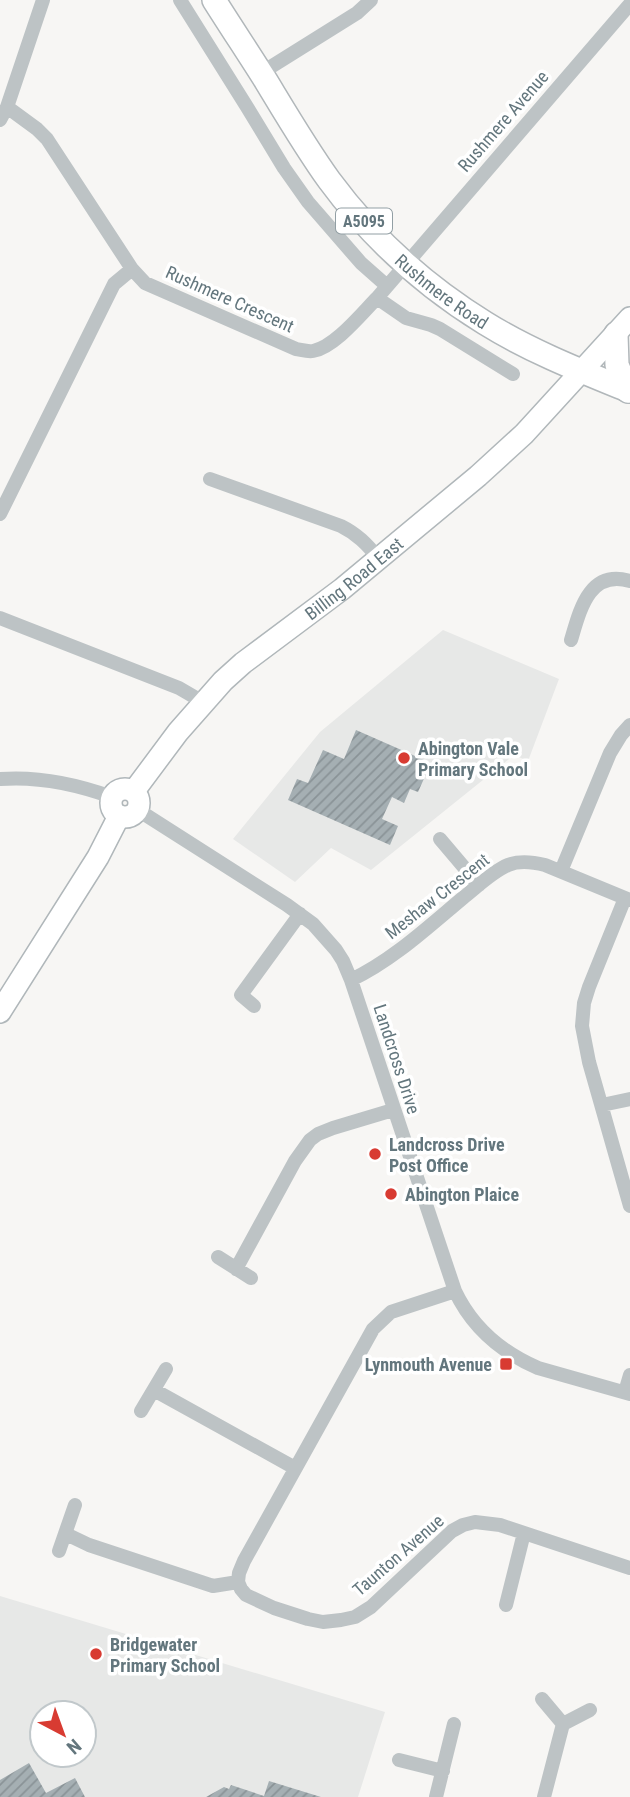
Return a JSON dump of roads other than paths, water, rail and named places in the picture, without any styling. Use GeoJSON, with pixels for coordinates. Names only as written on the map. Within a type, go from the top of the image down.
{"type":"FeatureCollection","features":[{"type":"Feature","properties":{"kind":"main road","name":"Rushmere Road"},"geometry":{"type":"LineString","coordinates":[[214,0],[329,181],[377,237],[406,264],[488,325],[583,371]]}},
{"type":"Feature","properties":{"kind":"main road"},"geometry":{"type":"LineString","coordinates":[[623,326],[617,365],[629,391]]}},
{"type":"Feature","properties":{"kind":"main road","name":"A5095"},"geometry":{"type":"LineString","coordinates":[[583,371],[629,391]]}},
{"type":"Feature","properties":{"kind":"street"},"geometry":{"type":"LineString","coordinates":[[0,120],[7,107],[43,0]]}},
{"type":"Feature","properties":{"kind":"street","name":"Rushmere Road"},"geometry":{"type":"LineString","coordinates":[[180,0],[284,168],[308,202],[361,262],[382,292],[406,318],[431,325],[513,374]]}},
{"type":"Feature","properties":{"kind":"street"},"geometry":{"type":"LineString","coordinates":[[261,73],[358,13],[371,0]]}},
{"type":"Feature","properties":{"kind":"street","name":"Rushmere Avenue"},"geometry":{"type":"LineString","coordinates":[[406,264],[630,4]]}},
{"type":"Feature","properties":{"kind":"street","name":"Rushmere Crescent"},"geometry":{"type":"LineString","coordinates":[[7,107],[47,139],[132,269],[145,283],[296,349],[311,351],[325,347],[382,292],[406,264]]}},
{"type":"Feature","properties":{"kind":"street"},"geometry":{"type":"LineString","coordinates":[[0,514],[114,284],[132,269]]}},
{"type":"Feature","properties":{"kind":"street","name":"Billing Road East"},"geometry":{"type":"LineString","coordinates":[[0,1012],[98,857],[126,804],[203,702],[243,663],[342,589],[524,434],[623,326]]}},
{"type":"Feature","properties":{"kind":"street"},"geometry":{"type":"LineString","coordinates":[[210,479],[341,526],[366,543],[378,558]]}},
{"type":"Feature","properties":{"kind":"street"},"geometry":{"type":"LineString","coordinates":[[571,640],[583,601],[593,589],[614,578],[630,581]]}},
{"type":"Feature","properties":{"kind":"street"},"geometry":{"type":"LineString","coordinates":[[0,618],[179,688],[203,702]]}},
{"type":"Feature","properties":{"kind":"street"},"geometry":{"type":"LineString","coordinates":[[561,871],[610,753],[627,733]]}},
{"type":"Feature","properties":{"kind":"street","name":"Landcross Drive"},"geometry":{"type":"LineString","coordinates":[[0,779],[34,778],[73,786],[126,804],[300,914],[325,935],[343,961],[351,980],[455,1291],[470,1317],[481,1331],[516,1357],[538,1368],[627,1393]]}},
{"type":"Feature","properties":{"kind":"street"},"geometry":{"type":"LineString","coordinates":[[440,839],[479,885]]}},
{"type":"Feature","properties":{"kind":"street","name":"Meshaw Crescent"},"geometry":{"type":"LineString","coordinates":[[351,980],[385,962],[498,870],[516,863],[533,862],[561,871],[627,899]]}},
{"type":"Feature","properties":{"kind":"street"},"geometry":{"type":"LineString","coordinates":[[627,899],[589,987],[582,1026],[586,1052],[630,1206]]}},
{"type":"Feature","properties":{"kind":"street"},"geometry":{"type":"LineString","coordinates":[[254,1006],[236,991],[300,914]]}},
{"type":"Feature","properties":{"kind":"street"},"geometry":{"type":"LineString","coordinates":[[602,1105],[630,1099]]}},
{"type":"Feature","properties":{"kind":"street"},"geometry":{"type":"LineString","coordinates":[[236,1269],[295,1161],[310,1140],[333,1128],[393,1110]]}},
{"type":"Feature","properties":{"kind":"street"},"geometry":{"type":"LineString","coordinates":[[218,1257],[251,1278]]}},
{"type":"Feature","properties":{"kind":"street"},"geometry":{"type":"LineString","coordinates":[[66,1534],[89,1545],[213,1586],[239,1582],[244,1561],[366,1340],[380,1320],[391,1312],[455,1291]]}},
{"type":"Feature","properties":{"kind":"street"},"geometry":{"type":"LineString","coordinates":[[141,1411],[166,1369]]}},
{"type":"Feature","properties":{"kind":"street"},"geometry":{"type":"LineString","coordinates":[[627,1393],[630,1375]]}},
{"type":"Feature","properties":{"kind":"street"},"geometry":{"type":"LineString","coordinates":[[154,1390],[295,1468]]}},
{"type":"Feature","properties":{"kind":"street"},"geometry":{"type":"LineString","coordinates":[[59,1551],[75,1505]]}},
{"type":"Feature","properties":{"kind":"street","name":"Taunton Avenue"},"geometry":{"type":"LineString","coordinates":[[239,1582],[246,1595],[285,1611],[323,1622],[355,1617],[371,1607],[452,1531],[475,1522],[500,1525],[630,1568]]}},
{"type":"Feature","properties":{"kind":"street"},"geometry":{"type":"LineString","coordinates":[[506,1605],[524,1533]]}},
{"type":"Feature","properties":{"kind":"street"},"geometry":{"type":"LineString","coordinates":[[542,1699],[563,1724]]}},
{"type":"Feature","properties":{"kind":"street"},"geometry":{"type":"LineString","coordinates":[[544,1797],[563,1724],[590,1710]]}},
{"type":"Feature","properties":{"kind":"street"},"geometry":{"type":"LineString","coordinates":[[436,1797],[454,1724]]}},
{"type":"Feature","properties":{"kind":"street"},"geometry":{"type":"LineString","coordinates":[[399,1760],[443,1771]]}},
{"type":"Feature","properties":{"kind":"place","name":"Abington Vale Primary School"},"geometry":{"type":"Point","coordinates":[404,758]}},
{"type":"Feature","properties":{"kind":"place","name":"Landcross Drive Post Office"},"geometry":{"type":"Point","coordinates":[375,1154]}},
{"type":"Feature","properties":{"kind":"place","name":"Abington Plaice"},"geometry":{"type":"Point","coordinates":[391,1194]}},
{"type":"Feature","properties":{"kind":"place","name":"Lynmouth Avenue"},"geometry":{"type":"Point","coordinates":[506,1364]}},
{"type":"Feature","properties":{"kind":"place","name":"Bridgewater Primary School"},"geometry":{"type":"Point","coordinates":[96,1654]}}]}
